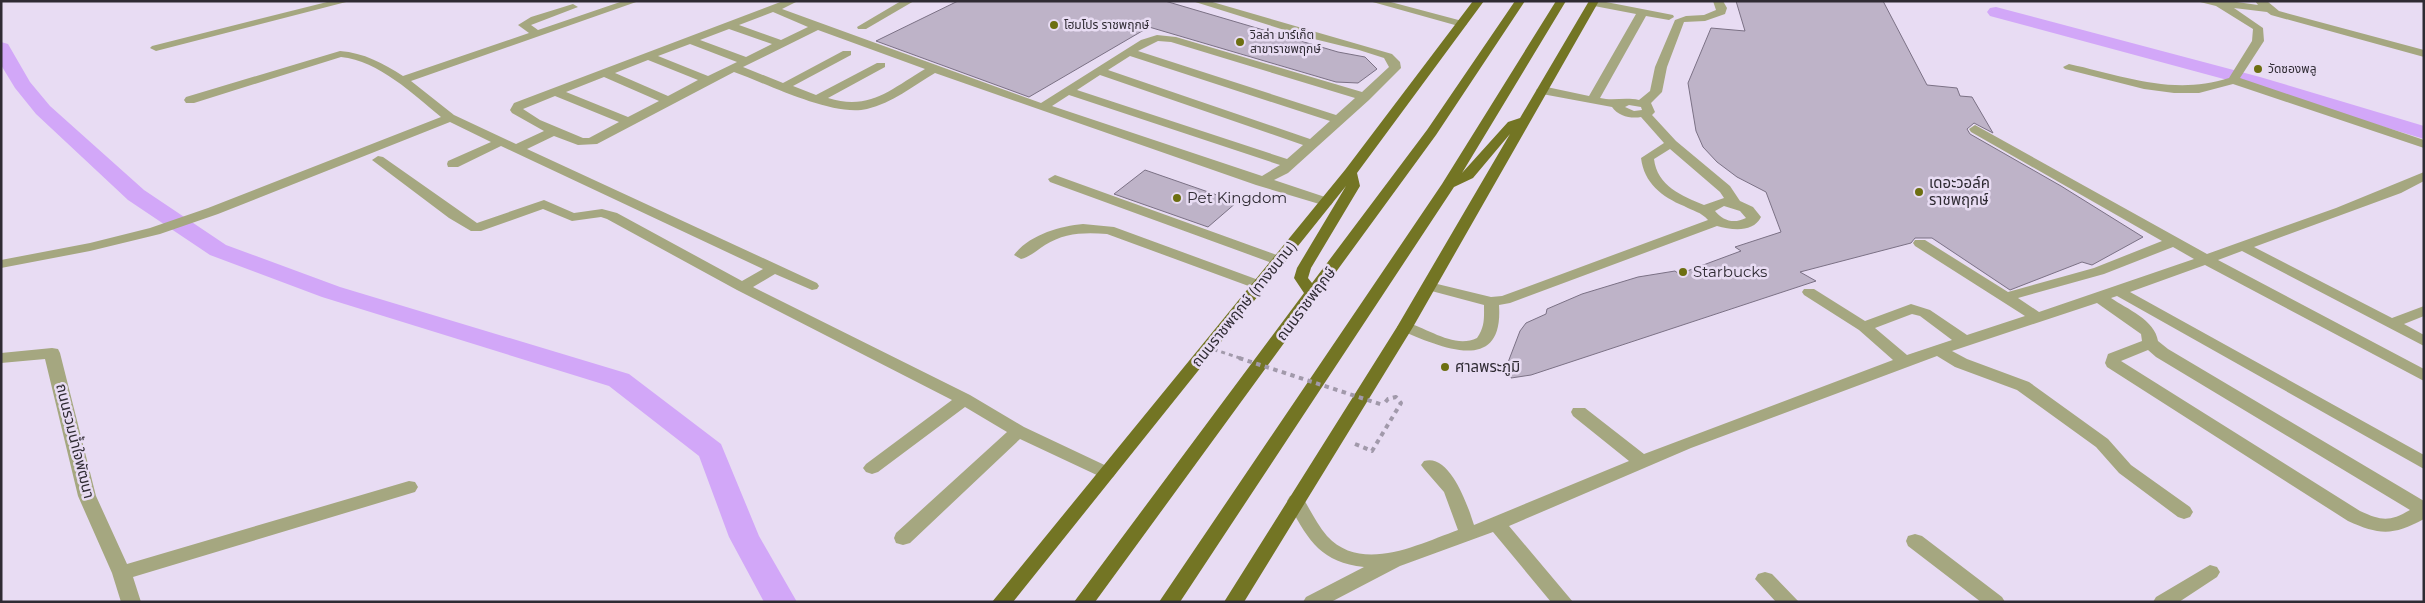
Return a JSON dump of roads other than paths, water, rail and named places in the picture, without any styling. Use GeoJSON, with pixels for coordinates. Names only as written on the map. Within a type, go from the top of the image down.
{"type":"FeatureCollection","features":[{"type":"Feature","properties":{"kind":"main road","name":"ถนนราชพฤกษ์ (ทางขนาน)"},"geometry":{"type":"LineString","coordinates":[[1002,602],[1350,173],[1479,1]]}},
{"type":"Feature","properties":{"kind":"main road","name":"ถนนราชพฤกษ์"},"geometry":{"type":"LineString","coordinates":[[1084,602],[1432,132],[1520,1]]}},
{"type":"Feature","properties":{"kind":"main road"},"geometry":{"type":"LineString","coordinates":[[1169,602],[1449,184],[1561,1]]}},
{"type":"Feature","properties":{"kind":"main road"},"geometry":{"type":"LineString","coordinates":[[1234,602],[1405,327],[1594,2]]}},
{"type":"Feature","properties":{"kind":"main road"},"geometry":{"type":"LineString","coordinates":[[1449,184],[1468,175],[1512,125],[1525,121]]}},
{"type":"Feature","properties":{"kind":"main road"},"geometry":{"type":"LineString","coordinates":[[1313,295],[1301,278],[1304,268],[1353,186],[1353,178],[1350,173]]}},
{"type":"Feature","properties":{"kind":"street"},"geometry":{"type":"LineString","coordinates":[[156,48],[345,1]]}},
{"type":"Feature","properties":{"kind":"street"},"geometry":{"type":"LineString","coordinates":[[403,80],[634,1]]}},
{"type":"Feature","properties":{"kind":"street"},"geometry":{"type":"LineString","coordinates":[[793,1],[518,106],[516,110],[554,131],[575,140],[589,142],[708,80],[816,27]]}},
{"type":"Feature","properties":{"kind":"street"},"geometry":{"type":"LineString","coordinates":[[862,26],[909,1]]}},
{"type":"Feature","properties":{"kind":"street"},"geometry":{"type":"LineString","coordinates":[[1197,1],[1388,56],[1394,62],[1395,68],[1365,97],[1289,164],[1261,182]]}},
{"type":"Feature","properties":{"kind":"street"},"geometry":{"type":"LineString","coordinates":[[1374,1],[1462,24]]}},
{"type":"Feature","properties":{"kind":"street"},"geometry":{"type":"LineString","coordinates":[[1594,2],[1678,19],[1715,15],[1721,12],[1722,8],[1718,1]]}},
{"type":"Feature","properties":{"kind":"street"},"geometry":{"type":"LineString","coordinates":[[2201,1],[2269,9],[2300,21],[2424,54]]}},
{"type":"Feature","properties":{"kind":"street"},"geometry":{"type":"LineString","coordinates":[[2260,1],[2269,9]]}},
{"type":"Feature","properties":{"kind":"street"},"geometry":{"type":"LineString","coordinates":[[2069,67],[2164,88],[2186,90],[2203,89],[2235,77],[2258,41],[2258,28],[2217,3]]}},
{"type":"Feature","properties":{"kind":"street"},"geometry":{"type":"LineString","coordinates":[[537,34],[523,25],[535,19],[573,7]]}},
{"type":"Feature","properties":{"kind":"street"},"geometry":{"type":"LineString","coordinates":[[774,9],[816,27],[1042,107],[1261,182],[1326,202]]}},
{"type":"Feature","properties":{"kind":"street"},"geometry":{"type":"LineString","coordinates":[[1593,99],[1643,12]]}},
{"type":"Feature","properties":{"kind":"street"},"geometry":{"type":"LineString","coordinates":[[1542,90],[1618,105],[1621,111],[1627,114],[1643,109],[1656,92],[1661,66],[1678,19]]}},
{"type":"Feature","properties":{"kind":"street"},"geometry":{"type":"LineString","coordinates":[[730,26],[781,44]]}},
{"type":"Feature","properties":{"kind":"street"},"geometry":{"type":"LineString","coordinates":[[1042,107],[1129,52],[1157,38],[1172,39],[1365,97]]}},
{"type":"Feature","properties":{"kind":"street"},"geometry":{"type":"LineString","coordinates":[[691,41],[746,61]]}},
{"type":"Feature","properties":{"kind":"street"},"geometry":{"type":"LineString","coordinates":[[1129,52],[1339,120]]}},
{"type":"Feature","properties":{"kind":"street"},"geometry":{"type":"LineString","coordinates":[[785,86],[847,53]]}},
{"type":"Feature","properties":{"kind":"street"},"geometry":{"type":"LineString","coordinates":[[190,100],[340,54],[355,55],[403,80],[450,118],[812,286]]}},
{"type":"Feature","properties":{"kind":"street"},"geometry":{"type":"LineString","coordinates":[[650,57],[708,80]]}},
{"type":"Feature","properties":{"kind":"street"},"geometry":{"type":"LineString","coordinates":[[818,98],[881,65]]}},
{"type":"Feature","properties":{"kind":"street"},"geometry":{"type":"LineString","coordinates":[[734,68],[818,98],[853,107],[882,99],[934,69]]}},
{"type":"Feature","properties":{"kind":"street"},"geometry":{"type":"LineString","coordinates":[[1099,71],[1312,143]]}},
{"type":"Feature","properties":{"kind":"street"},"geometry":{"type":"LineString","coordinates":[[605,73],[669,101]]}},
{"type":"Feature","properties":{"kind":"street"},"geometry":{"type":"LineString","coordinates":[[2235,77],[2424,144]]}},
{"type":"Feature","properties":{"kind":"street"},"geometry":{"type":"LineString","coordinates":[[1068,91],[1289,164]]}},
{"type":"Feature","properties":{"kind":"street"},"geometry":{"type":"LineString","coordinates":[[556,92],[629,122]]}},
{"type":"Feature","properties":{"kind":"street"},"geometry":{"type":"LineString","coordinates":[[1643,109],[1672,144],[1725,189],[1734,203]]}},
{"type":"Feature","properties":{"kind":"street"},"geometry":{"type":"LineString","coordinates":[[1,264],[90,247],[155,230],[214,211],[450,118]]}},
{"type":"Feature","properties":{"kind":"street"},"geometry":{"type":"LineString","coordinates":[[1975,130],[2203,260],[2424,376]]}},
{"type":"Feature","properties":{"kind":"street"},"geometry":{"type":"LineString","coordinates":[[518,148],[554,131]]}},
{"type":"Feature","properties":{"kind":"street"},"geometry":{"type":"LineString","coordinates":[[453,164],[500,142]]}},
{"type":"Feature","properties":{"kind":"street"},"geometry":{"type":"LineString","coordinates":[[1672,144],[1654,152],[1647,158],[1649,172],[1656,182],[1680,200],[1713,216],[1737,226],[1752,222],[1754,217],[1750,211],[1734,203],[1716,203],[1710,206],[1713,216]]}},
{"type":"Feature","properties":{"kind":"street"},"geometry":{"type":"LineString","coordinates":[[378,160],[454,215],[476,228],[544,204],[572,217],[602,213],[612,216],[742,287],[964,399],[1018,431],[1107,473]]}},
{"type":"Feature","properties":{"kind":"street"},"geometry":{"type":"LineString","coordinates":[[1313,602],[1393,561],[1496,524],[1641,461],[1905,361],[2118,291],[2396,190],[2424,176]]}},
{"type":"Feature","properties":{"kind":"street"},"geometry":{"type":"LineString","coordinates":[[1055,180],[1280,261]]}},
{"type":"Feature","properties":{"kind":"street"},"geometry":{"type":"LineString","coordinates":[[1429,286],[1491,302],[1520,295],[1713,216]]}},
{"type":"Feature","properties":{"kind":"street"},"geometry":{"type":"LineString","coordinates":[[1021,255],[1036,243],[1068,228],[1085,226],[1109,230],[1259,286]]}},
{"type":"Feature","properties":{"kind":"street"},"geometry":{"type":"LineString","coordinates":[[2007,297],[2099,271],[2173,242]]}},
{"type":"Feature","properties":{"kind":"street"},"geometry":{"type":"LineString","coordinates":[[1920,243],[2037,317]]}},
{"type":"Feature","properties":{"kind":"street"},"geometry":{"type":"LineString","coordinates":[[2242,246],[2424,341]]}},
{"type":"Feature","properties":{"kind":"street"},"geometry":{"type":"LineString","coordinates":[[742,287],[773,269]]}},
{"type":"Feature","properties":{"kind":"street"},"geometry":{"type":"LineString","coordinates":[[2118,291],[2424,463]]}},
{"type":"Feature","properties":{"kind":"street"},"geometry":{"type":"LineString","coordinates":[[1809,292],[1864,327],[1905,361]]}},
{"type":"Feature","properties":{"kind":"street"},"geometry":{"type":"LineString","coordinates":[[2099,297],[2144,328],[2149,333],[2150,343],[2162,353],[2424,510],[2395,527],[2386,528],[2354,516],[2113,363],[2114,358],[2150,343]]}},
{"type":"Feature","properties":{"kind":"street"},"geometry":{"type":"LineString","coordinates":[[1405,327],[1458,347],[1474,347],[1483,341],[1489,333],[1492,323],[1491,302]]}},
{"type":"Feature","properties":{"kind":"street"},"geometry":{"type":"LineString","coordinates":[[1864,327],[1911,309],[1925,313],[1964,341]]}},
{"type":"Feature","properties":{"kind":"street"},"geometry":{"type":"LineString","coordinates":[[2392,324],[2424,311]]}},
{"type":"Feature","properties":{"kind":"street"},"geometry":{"type":"LineString","coordinates":[[1939,350],[1961,363],[2023,386],[2102,444],[2125,469],[2184,512]]}},
{"type":"Feature","properties":{"kind":"street","name":"ถนนรวมน้ำใจพัฒนา"},"geometry":{"type":"LineString","coordinates":[[1,358],[52,354],[87,496],[122,573],[131,602]]}},
{"type":"Feature","properties":{"kind":"street"},"geometry":{"type":"LineString","coordinates":[[872,468],[964,399]]}},
{"type":"Feature","properties":{"kind":"street"},"geometry":{"type":"LineString","coordinates":[[1578,412],[1641,461]]}},
{"type":"Feature","properties":{"kind":"street"},"geometry":{"type":"LineString","coordinates":[[903,538],[1018,431]]}},
{"type":"Feature","properties":{"kind":"street"},"geometry":{"type":"LineString","coordinates":[[1430,465],[1450,486],[1455,495],[1461,518],[1469,534]]}},
{"type":"Feature","properties":{"kind":"street"},"geometry":{"type":"LineString","coordinates":[[122,573],[408,487]]}},
{"type":"Feature","properties":{"kind":"street"},"geometry":{"type":"LineString","coordinates":[[1296,501],[1314,535],[1326,547],[1341,556],[1361,562],[1393,561]]}},
{"type":"Feature","properties":{"kind":"street"},"geometry":{"type":"LineString","coordinates":[[1496,524],[1563,602]]}},
{"type":"Feature","properties":{"kind":"street"},"geometry":{"type":"LineString","coordinates":[[1915,541],[1995,602]]}},
{"type":"Feature","properties":{"kind":"street"},"geometry":{"type":"LineString","coordinates":[[2163,602],[2210,572]]}},
{"type":"Feature","properties":{"kind":"street"},"geometry":{"type":"LineString","coordinates":[[1766,579],[1789,602]]}},
{"type":"Feature","properties":{"kind":"waterway"},"geometry":{"type":"LineString","coordinates":[[1996,12],[2253,81],[2424,133]]}},
{"type":"Feature","properties":{"kind":"waterway"},"geometry":{"type":"LineString","coordinates":[[1,48],[22,84],[43,110],[136,195],[218,250],[331,292],[619,380],[711,451],[744,537],[781,602]]}},
{"type":"Feature","properties":{"kind":"place","name":"โฮมโปร ราชพฤกษ์"},"geometry":{"type":"Point","coordinates":[1054,25]}},
{"type":"Feature","properties":{"kind":"place","name":"วิลล่า มาร์เก็ต สาขาราชพฤกษ์"},"geometry":{"type":"Point","coordinates":[1240,42]}},
{"type":"Feature","properties":{"kind":"place","name":"วัดซองพลู"},"geometry":{"type":"Point","coordinates":[2258,69]}},
{"type":"Feature","properties":{"kind":"place","name":"เดอะวอล์ค ราชพฤกษ์"},"geometry":{"type":"Point","coordinates":[1919,192]}},
{"type":"Feature","properties":{"kind":"place","name":"Pet Kingdom"},"geometry":{"type":"Point","coordinates":[1177,198]}},
{"type":"Feature","properties":{"kind":"place","name":"Starbucks"},"geometry":{"type":"Point","coordinates":[1683,272]}},
{"type":"Feature","properties":{"kind":"place","name":"ศาลพระภูมิ"},"geometry":{"type":"Point","coordinates":[1445,367]}}]}
